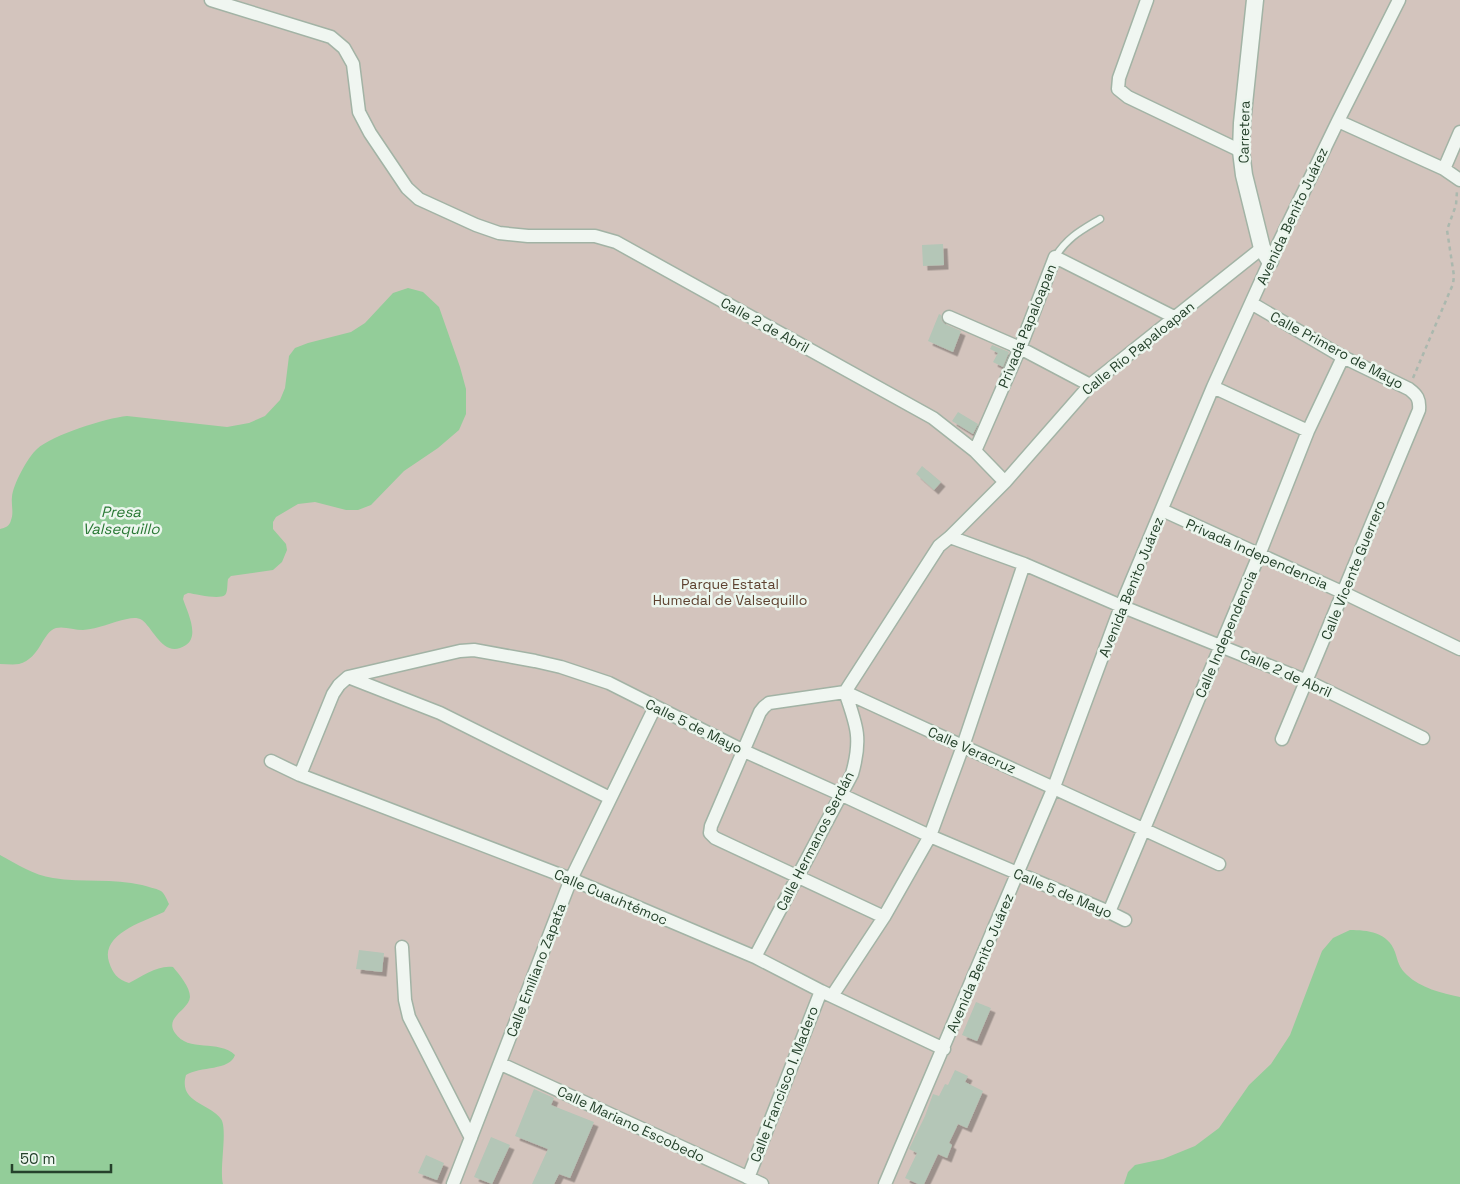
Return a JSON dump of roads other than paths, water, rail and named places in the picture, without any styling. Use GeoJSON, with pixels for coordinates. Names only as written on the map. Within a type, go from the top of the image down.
{"type":"FeatureCollection","features":[{"type":"Feature","properties":{"kind":"street","name":"Calle 2 de Abril"},"geometry":{"type":"LineString","coordinates":[[211,0],[251,5],[331,36],[344,48],[353,64],[359,112],[370,133],[407,188],[419,199],[476,225],[499,233],[528,236],[595,236],[616,242],[933,418],[974,451],[1005,482]]}},
{"type":"Feature","properties":{"kind":"street"},"geometry":{"type":"LineString","coordinates":[[1147,0],[1119,78],[1118,90],[1128,98],[1241,151]]}},
{"type":"Feature","properties":{"kind":"street","name":"Carretera"},"geometry":{"type":"LineString","coordinates":[[1255,0],[1242,123],[1241,151],[1244,175],[1266,254]]}},
{"type":"Feature","properties":{"kind":"street","name":"Avenida Benito Juárez"},"geometry":{"type":"LineString","coordinates":[[885,1184],[1054,787],[1122,606],[1213,387],[1251,303],[1266,254],[1338,121],[1399,0]]}},
{"type":"Feature","properties":{"kind":"street"},"geometry":{"type":"LineString","coordinates":[[1338,121],[1444,169],[1459,180]]}},
{"type":"Feature","properties":{"kind":"street"},"geometry":{"type":"LineString","coordinates":[[1444,169],[1460,132]]}},
{"type":"Feature","properties":{"kind":"street","name":"Calle Río Papaloapan"},"geometry":{"type":"LineString","coordinates":[[845,692],[939,546],[1005,482],[1090,385],[1176,318],[1266,254]]}},
{"type":"Feature","properties":{"kind":"street"},"geometry":{"type":"LineString","coordinates":[[1055,257],[1176,318]]}},
{"type":"Feature","properties":{"kind":"street","name":"Privada Papaloapan"},"geometry":{"type":"LineString","coordinates":[[974,451],[1020,348],[1055,257]]}},
{"type":"Feature","properties":{"kind":"street","name":"Calle Primero de Mayo"},"geometry":{"type":"LineString","coordinates":[[1251,303],[1343,357],[1409,388],[1420,401]]}},
{"type":"Feature","properties":{"kind":"street"},"geometry":{"type":"LineString","coordinates":[[949,317],[1020,348],[1090,385]]}},
{"type":"Feature","properties":{"kind":"street","name":"Calle Independencia"},"geometry":{"type":"LineString","coordinates":[[1109,912],[1259,555],[1308,431],[1343,357]]}},
{"type":"Feature","properties":{"kind":"street"},"geometry":{"type":"LineString","coordinates":[[1213,387],[1308,431]]}},
{"type":"Feature","properties":{"kind":"street","name":"Calle Vicente Guerrero"},"geometry":{"type":"LineString","coordinates":[[1282,739],[1419,410],[1420,401]]}},
{"type":"Feature","properties":{"kind":"street","name":"Privada Independencia"},"geometry":{"type":"LineString","coordinates":[[1162,510],[1344,593],[1460,649]]}},
{"type":"Feature","properties":{"kind":"street","name":"Calle 2 de Abril"},"geometry":{"type":"LineString","coordinates":[[950,537],[1024,564],[1307,681],[1423,738]]}},
{"type":"Feature","properties":{"kind":"street","name":"Calle Francisco I. Madero"},"geometry":{"type":"LineString","coordinates":[[748,1178],[827,994],[884,917],[930,836],[964,746],[1024,564]]}},
{"type":"Feature","properties":{"kind":"street","name":"Calle 5 de Mayo"},"geometry":{"type":"LineString","coordinates":[[348,677],[460,651],[474,650],[560,667],[610,683],[744,751],[930,836],[1125,920]]}},
{"type":"Feature","properties":{"kind":"street"},"geometry":{"type":"LineString","coordinates":[[300,775],[333,694],[348,677],[440,713],[610,798]]}},
{"type":"Feature","properties":{"kind":"street"},"geometry":{"type":"LineString","coordinates":[[845,692],[769,703],[764,706],[711,826],[710,833],[715,838],[884,917]]}},
{"type":"Feature","properties":{"kind":"street","name":"Calle Veracruz"},"geometry":{"type":"LineString","coordinates":[[845,692],[1219,864]]}},
{"type":"Feature","properties":{"kind":"street","name":"Calle Hermanos Serdán"},"geometry":{"type":"LineString","coordinates":[[755,957],[852,774],[858,754],[858,735],[845,692]]}},
{"type":"Feature","properties":{"kind":"street","name":"Calle Emiliano Zapata"},"geometry":{"type":"LineString","coordinates":[[453,1184],[501,1064],[570,879],[654,707]]}},
{"type":"Feature","properties":{"kind":"street","name":"Calle Cuauhtémoc"},"geometry":{"type":"LineString","coordinates":[[271,761],[300,775],[570,879],[755,957],[827,994],[944,1049]]}},
{"type":"Feature","properties":{"kind":"street"},"geometry":{"type":"LineString","coordinates":[[402,947],[405,1000],[409,1017],[472,1138]]}},
{"type":"Feature","properties":{"kind":"street","name":"Calle Mariano Escobedo"},"geometry":{"type":"LineString","coordinates":[[501,1064],[762,1184]]}},
{"type":"Feature","properties":{"kind":"lane","name":"Privada Papaloapan"},"geometry":{"type":"LineString","coordinates":[[1055,257],[1071,236],[1100,219]]}},
{"type":"Feature","properties":{"kind":"water","name":"Presa Valsequillo"},"geometry":{"type":"Polygon","coordinates":[[[408,288],[423,292],[439,307],[466,389],[466,414],[459,430],[438,448],[404,471],[371,505],[358,510],[346,510],[315,502],[298,504],[276,517],[273,522],[273,529],[286,544],[287,550],[282,562],[273,570],[231,576],[228,579],[225,595],[213,597],[188,593],[184,595],[183,599],[192,630],[190,641],[186,645],[178,649],[166,646],[160,642],[142,620],[133,618],[83,630],[56,628],[47,634],[37,651],[26,661],[19,664],[0,664],[0,529],[10,524],[15,485],[25,464],[37,449],[54,438],[80,428],[127,416],[227,427],[249,423],[265,416],[280,400],[285,388],[289,356],[295,348],[351,332],[365,323],[393,293],[408,288]]]}},
{"type":"Feature","properties":{"kind":"water"},"geometry":{"type":"Polygon","coordinates":[[[0,855],[25,869],[46,877],[131,883],[156,889],[164,894],[169,904],[164,912],[136,924],[117,936],[108,952],[109,962],[116,976],[129,983],[156,969],[173,967],[190,993],[189,1002],[173,1022],[172,1027],[175,1033],[188,1043],[221,1048],[235,1055],[227,1064],[186,1075],[185,1084],[191,1097],[216,1114],[223,1124],[223,1184],[0,1184],[0,855]]]}},
{"type":"Feature","properties":{"kind":"water"},"geometry":{"type":"Polygon","coordinates":[[[1350,930],[1370,932],[1382,936],[1392,945],[1402,970],[1412,980],[1446,994],[1460,997],[1460,1184],[1124,1184],[1128,1172],[1135,1165],[1163,1159],[1195,1146],[1219,1128],[1249,1085],[1271,1064],[1290,1035],[1322,951],[1333,938],[1350,930]]]}},
{"type":"Feature","properties":{"kind":"park label","name":"Parque Estatal Humedal de Valsequillo"},"geometry":{"type":"Point","coordinates":[730,592]}}]}
